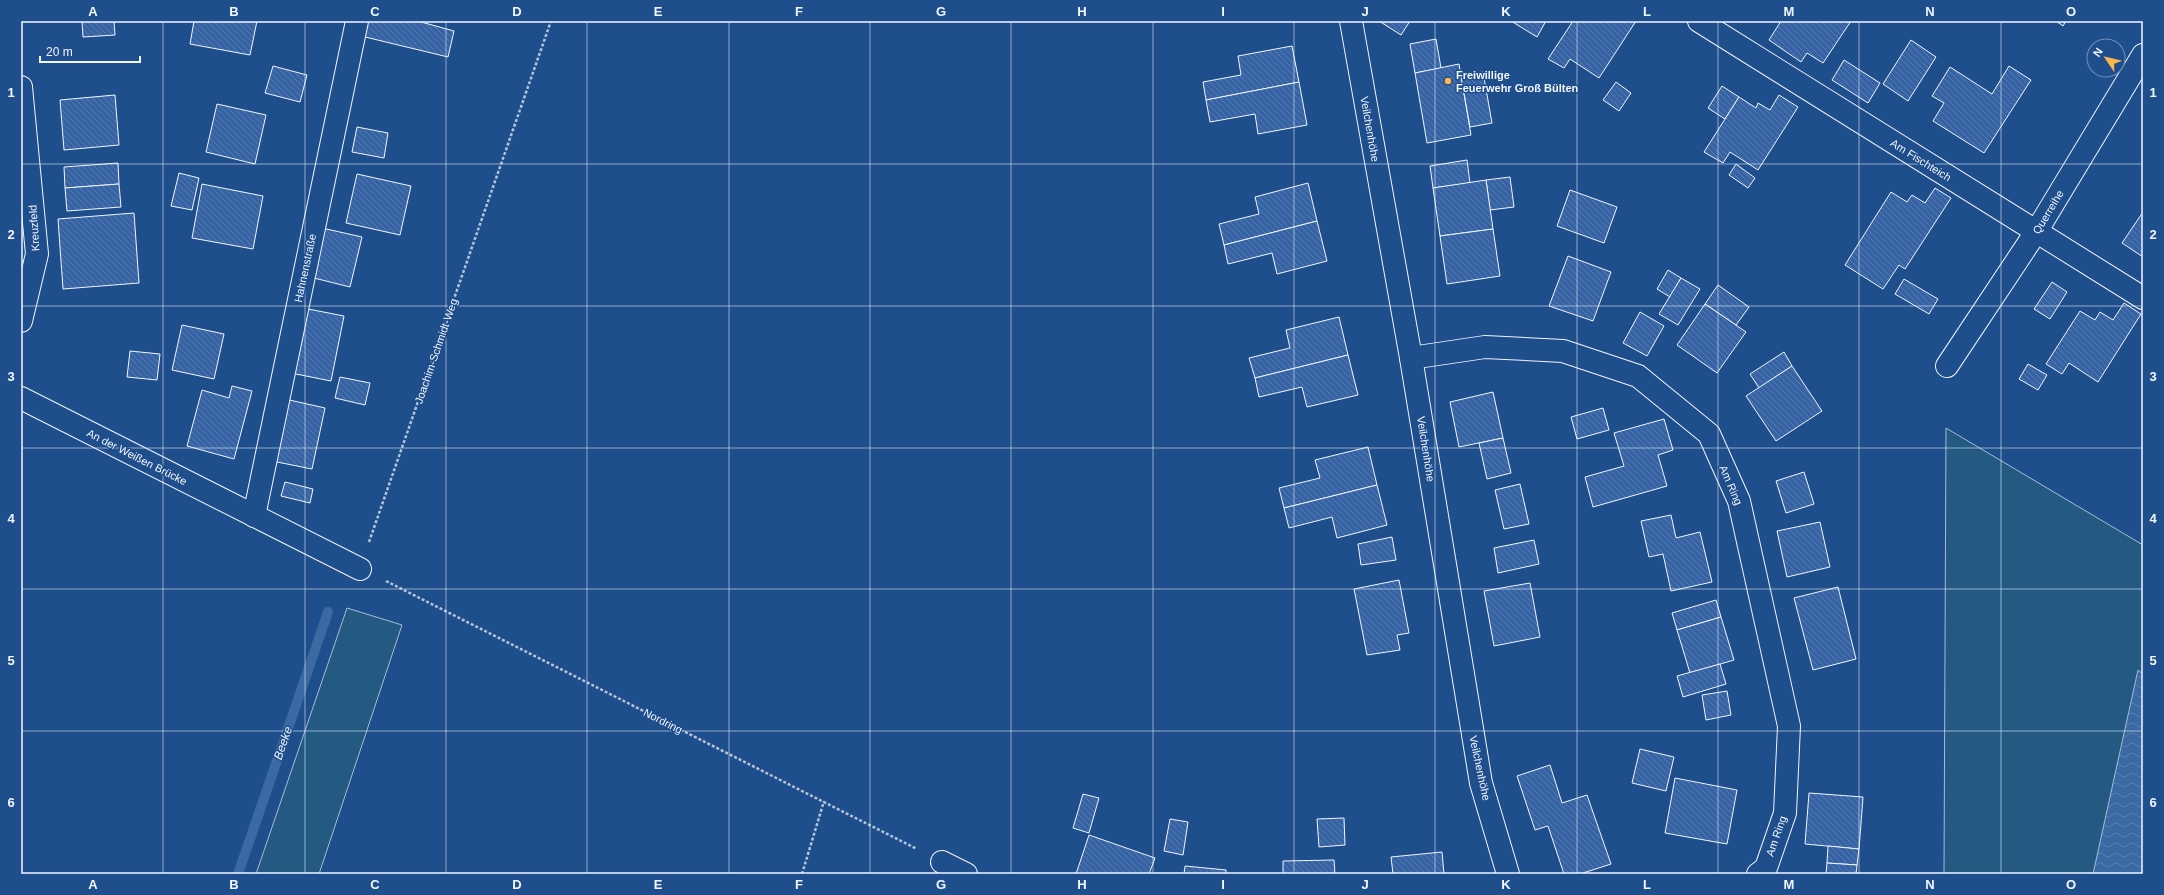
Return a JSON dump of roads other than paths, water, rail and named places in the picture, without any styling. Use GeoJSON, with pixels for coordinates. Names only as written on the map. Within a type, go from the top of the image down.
{"type":"FeatureCollection","features":[{"type":"Feature","properties":{"kind":"street","name":"Hahnenstraße"},"geometry":{"type":"LineString","coordinates":[[254,516],[357,21]]}},
{"type":"Feature","properties":{"kind":"street","name":"Veilchenhöhe"},"geometry":{"type":"LineString","coordinates":[[1351,21],[1410,358],[1481,783],[1508,874]]}},
{"type":"Feature","properties":{"kind":"street","name":"Am Fischteich"},"geometry":{"type":"LineString","coordinates":[[1698,21],[2143,298]]}},
{"type":"Feature","properties":{"kind":"street","name":"Querreihe"},"geometry":{"type":"LineString","coordinates":[[1947,366],[2036,232],[2143,55]]}},
{"type":"Feature","properties":{"kind":"street","name":"Kreuzfeld"},"geometry":{"type":"LineString","coordinates":[[21,87],[37,254],[21,320]]}},
{"type":"Feature","properties":{"kind":"street","name":"Am Ring"},"geometry":{"type":"LineString","coordinates":[[1410,358],[1485,347],[1563,351],[1638,376],[1709,434],[1739,501],[1789,726],[1785,813],[1766,868],[1758,874]]}},
{"type":"Feature","properties":{"kind":"street","name":"An der Weißen Brücke"},"geometry":{"type":"LineString","coordinates":[[21,398],[254,516]]}},
{"type":"Feature","properties":{"kind":"street"},"geometry":{"type":"LineString","coordinates":[[254,516],[360,569]]}},
{"type":"Feature","properties":{"kind":"street"},"geometry":{"type":"LineString","coordinates":[[942,862],[966,874]]}},
{"type":"Feature","properties":{"kind":"water"},"geometry":{"type":"Polygon","coordinates":[[[2138,670],[2143,674],[2143,874],[2093,874],[2138,670]]]}},
{"type":"Feature","properties":{"kind":"waterway","name":"Beeke"},"geometry":{"type":"LineString","coordinates":[[238,874],[328,612]]}},
{"type":"Feature","properties":{"kind":"place","name":"Freiwillige Feuerwehr Groß Bülten"},"geometry":{"type":"Point","coordinates":[1448,81]}}]}
